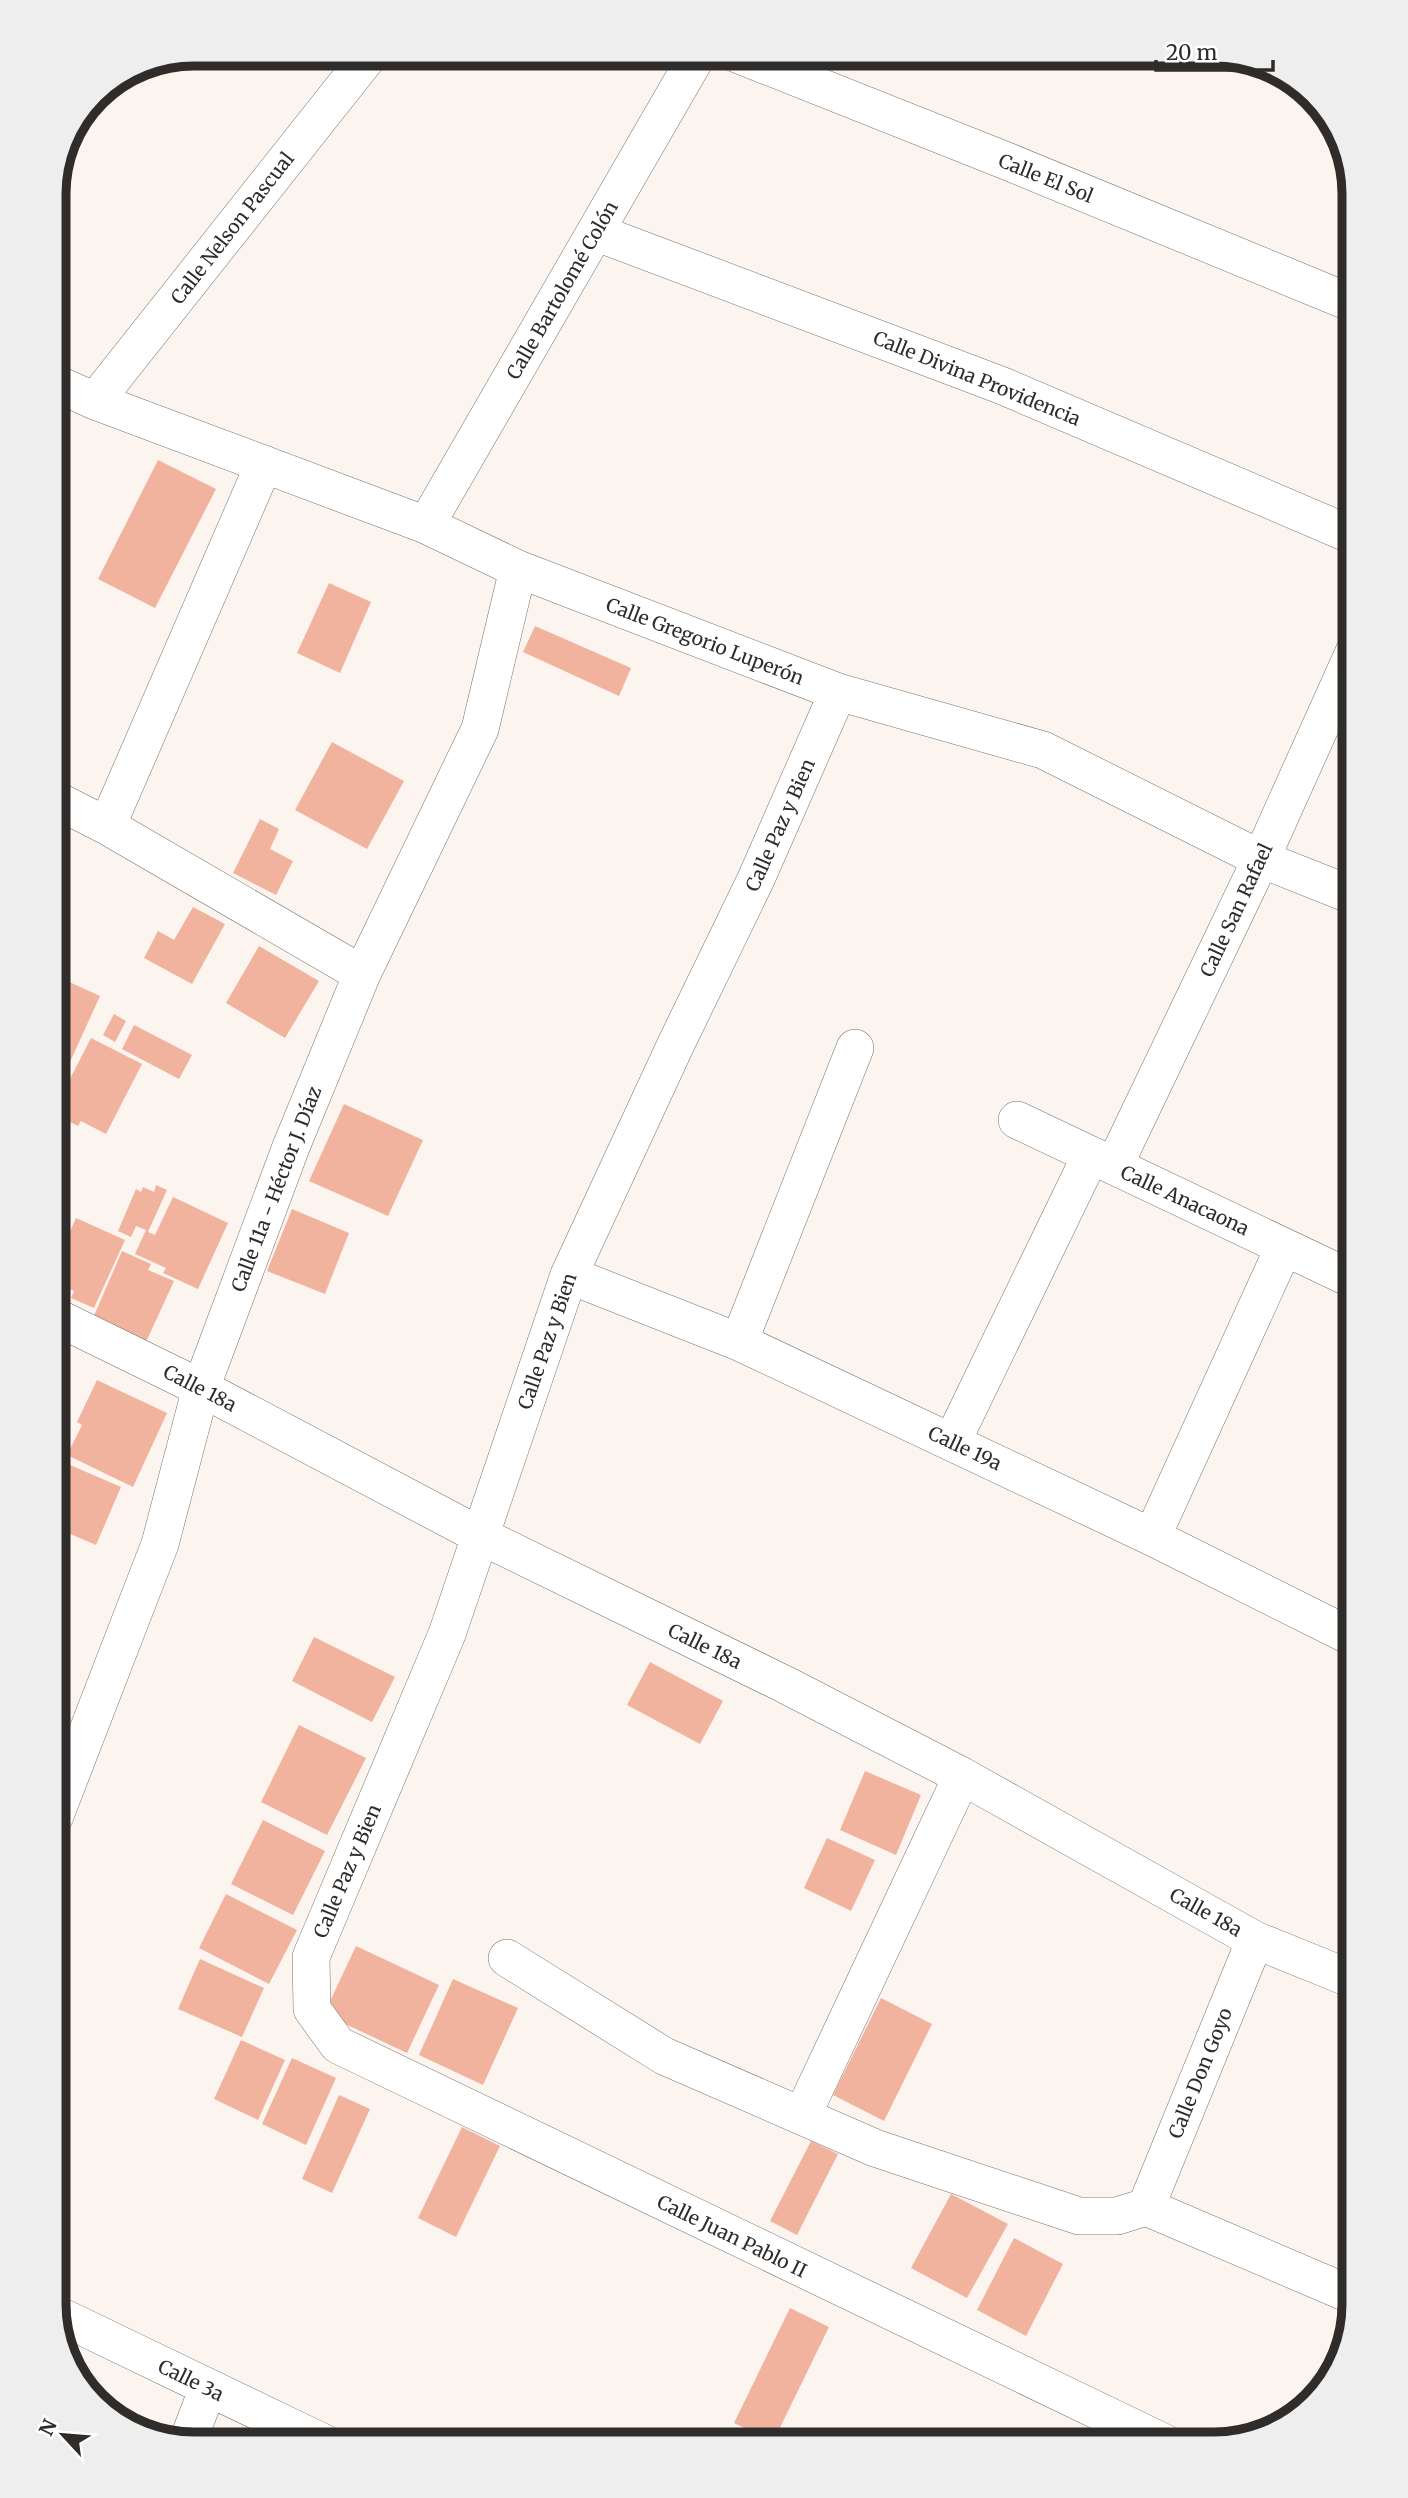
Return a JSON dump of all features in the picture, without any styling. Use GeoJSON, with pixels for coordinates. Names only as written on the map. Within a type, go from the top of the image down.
{"type":"FeatureCollection","features":[{"type":"Feature","properties":{"kind":"street","name":"Calle Nelson Pascual"},"geometry":{"type":"LineString","coordinates":[[95,401],[360,66]]}},
{"type":"Feature","properties":{"kind":"street","name":"Calle Bartolomé Colón"},"geometry":{"type":"LineString","coordinates":[[426,525],[691,66]]}},
{"type":"Feature","properties":{"kind":"street","name":"Calle El Sol"},"geometry":{"type":"LineString","coordinates":[[769,67],[1342,299]]}},
{"type":"Feature","properties":{"kind":"street","name":"Calle Divina Providencia"},"geometry":{"type":"LineString","coordinates":[[595,232],[1003,386],[1342,531]]}},
{"type":"Feature","properties":{"kind":"street","name":"Calle Gregorio Luperón"},"geometry":{"type":"LineString","coordinates":[[67,389],[426,525],[518,569],[838,692],[1044,750],[1261,859],[1342,891]]}},
{"type":"Feature","properties":{"kind":"street"},"geometry":{"type":"LineString","coordinates":[[107,826],[264,464]]}},
{"type":"Feature","properties":{"kind":"street","name":"Calle 11a - Héctor J. Díaz"},"geometry":{"type":"LineString","coordinates":[[66,1786],[160,1544],[201,1388],[290,1147],[362,974],[480,729],[518,569]]}},
{"type":"Feature","properties":{"kind":"street","name":"Calle San Rafael"},"geometry":{"type":"LineString","coordinates":[[952,1442],[1261,859],[1342,679]]}},
{"type":"Feature","properties":{"kind":"street","name":"Calle Paz y Bien"},"geometry":{"type":"LineString","coordinates":[[312,2009],[312,1957],[447,1634],[569,1275],[756,879],[838,692]]}},
{"type":"Feature","properties":{"kind":"street"},"geometry":{"type":"LineString","coordinates":[[67,805],[107,826],[362,974]]}},
{"type":"Feature","properties":{"kind":"street"},"geometry":{"type":"LineString","coordinates":[[739,1342],[855,1048]]}},
{"type":"Feature","properties":{"kind":"street","name":"Calle Anacaona"},"geometry":{"type":"LineString","coordinates":[[1017,1120],[1342,1274]]}},
{"type":"Feature","properties":{"kind":"street"},"geometry":{"type":"LineString","coordinates":[[1152,1537],[1284,1247]]}},
{"type":"Feature","properties":{"kind":"street","name":"Calle 19a"},"geometry":{"type":"LineString","coordinates":[[569,1275],[739,1342],[1152,1537],[1342,1631]]}},
{"type":"Feature","properties":{"kind":"street","name":"Calle 18a"},"geometry":{"type":"LineString","coordinates":[[66,1322],[201,1388],[481,1536],[785,1684],[962,1776],[1255,1940],[1342,1975]]}},
{"type":"Feature","properties":{"kind":"street"},"geometry":{"type":"LineString","coordinates":[[802,2116],[962,1776]]}},
{"type":"Feature","properties":{"kind":"street","name":"Calle Don Goyo"},"geometry":{"type":"LineString","coordinates":[[1146,2207],[1255,1940]]}},
{"type":"Feature","properties":{"kind":"street"},"geometry":{"type":"LineString","coordinates":[[508,1958],[664,2056],[874,2148],[1079,2216],[1117,2216],[1146,2207],[1342,2290]]}},
{"type":"Feature","properties":{"kind":"street","name":"Calle Juan Pablo II"},"geometry":{"type":"LineString","coordinates":[[312,2009],[338,2045],[1142,2432]]}},
{"type":"Feature","properties":{"kind":"street","name":"Calle 3a"},"geometry":{"type":"LineString","coordinates":[[68,2319],[300,2431]]}},
{"type":"Feature","properties":{"kind":"street"},"geometry":{"type":"LineString","coordinates":[[192,2431],[208,2388]]}},
{"type":"Feature","properties":{"kind":"building"},"geometry":{"type":"Polygon","coordinates":[[[158,460],[216,489],[155,608],[98,579],[158,460]]]}},
{"type":"Feature","properties":{"kind":"building"},"geometry":{"type":"Polygon","coordinates":[[[329,583],[371,602],[340,673],[297,653],[329,583]]]}},
{"type":"Feature","properties":{"kind":"building"},"geometry":{"type":"Polygon","coordinates":[[[535,626],[631,668],[619,696],[523,652],[535,626]]]}},
{"type":"Feature","properties":{"kind":"building"},"geometry":{"type":"Polygon","coordinates":[[[332,742],[404,781],[367,849],[295,810],[332,742]]]}},
{"type":"Feature","properties":{"kind":"building"},"geometry":{"type":"Polygon","coordinates":[[[260,819],[279,829],[270,849],[293,861],[276,895],[233,873],[260,819]]]}},
{"type":"Feature","properties":{"kind":"building"},"geometry":{"type":"Polygon","coordinates":[[[193,907],[225,924],[192,984],[144,958],[158,931],[174,940],[193,907]]]}},
{"type":"Feature","properties":{"kind":"building"},"geometry":{"type":"Polygon","coordinates":[[[259,946],[319,981],[285,1038],[226,1003],[259,946]]]}},
{"type":"Feature","properties":{"kind":"building"},"geometry":{"type":"Polygon","coordinates":[[[67,981],[100,996],[70,1062],[67,1061],[67,981]]]}},
{"type":"Feature","properties":{"kind":"building"},"geometry":{"type":"Polygon","coordinates":[[[114,1014],[126,1021],[115,1042],[103,1035],[114,1014]]]}},
{"type":"Feature","properties":{"kind":"building"},"geometry":{"type":"Polygon","coordinates":[[[134,1025],[192,1055],[179,1079],[122,1049],[134,1025]]]}},
{"type":"Feature","properties":{"kind":"building"},"geometry":{"type":"Polygon","coordinates":[[[91,1038],[142,1064],[106,1134],[81,1121],[78,1126],[67,1120],[67,1086],[91,1038]]]}},
{"type":"Feature","properties":{"kind":"building"},"geometry":{"type":"Polygon","coordinates":[[[344,1104],[423,1140],[388,1216],[309,1181],[344,1104]]]}},
{"type":"Feature","properties":{"kind":"building"},"geometry":{"type":"Polygon","coordinates":[[[156,1185],[167,1190],[148,1232],[155,1235],[173,1197],[228,1223],[198,1289],[163,1273],[166,1268],[135,1254],[146,1230],[136,1226],[131,1237],[118,1231],[136,1189],[141,1192],[143,1187],[154,1192],[156,1185]]]}},
{"type":"Feature","properties":{"kind":"building"},"geometry":{"type":"Polygon","coordinates":[[[292,1209],[349,1233],[325,1294],[267,1271],[292,1209]]]}},
{"type":"Feature","properties":{"kind":"building"},"geometry":{"type":"Polygon","coordinates":[[[76,1218],[125,1240],[94,1308],[71,1298],[74,1291],[66,1288],[67,1239],[76,1218]]]}},
{"type":"Feature","properties":{"kind":"building"},"geometry":{"type":"Polygon","coordinates":[[[122,1251],[151,1264],[148,1270],[174,1281],[146,1342],[93,1318],[122,1251]]]}},
{"type":"Feature","properties":{"kind":"building"},"geometry":{"type":"Polygon","coordinates":[[[97,1380],[167,1413],[133,1487],[67,1455],[82,1425],[77,1422],[97,1380]]]}},
{"type":"Feature","properties":{"kind":"building"},"geometry":{"type":"Polygon","coordinates":[[[66,1463],[121,1487],[96,1545],[66,1532],[66,1463]]]}},
{"type":"Feature","properties":{"kind":"building"},"geometry":{"type":"Polygon","coordinates":[[[314,1637],[395,1677],[372,1722],[292,1681],[314,1637]]]}},
{"type":"Feature","properties":{"kind":"building"},"geometry":{"type":"Polygon","coordinates":[[[650,1662],[723,1701],[700,1744],[627,1705],[650,1662]]]}},
{"type":"Feature","properties":{"kind":"building"},"geometry":{"type":"Polygon","coordinates":[[[299,1725],[366,1758],[327,1835],[261,1802],[299,1725]]]}},
{"type":"Feature","properties":{"kind":"building"},"geometry":{"type":"Polygon","coordinates":[[[865,1771],[921,1795],[896,1855],[840,1830],[865,1771]]]}},
{"type":"Feature","properties":{"kind":"building"},"geometry":{"type":"Polygon","coordinates":[[[263,1820],[325,1851],[293,1915],[231,1884],[263,1820]]]}},
{"type":"Feature","properties":{"kind":"building"},"geometry":{"type":"Polygon","coordinates":[[[827,1838],[875,1860],[851,1911],[804,1888],[827,1838]]]}},
{"type":"Feature","properties":{"kind":"building"},"geometry":{"type":"Polygon","coordinates":[[[226,1894],[297,1930],[269,1984],[199,1948],[226,1894]]]}},
{"type":"Feature","properties":{"kind":"building"},"geometry":{"type":"Polygon","coordinates":[[[356,1946],[439,1985],[407,2053],[324,2014],[356,1946]]]}},
{"type":"Feature","properties":{"kind":"building"},"geometry":{"type":"Polygon","coordinates":[[[200,1959],[264,1988],[242,2037],[178,2009],[200,1959]]]}},
{"type":"Feature","properties":{"kind":"building"},"geometry":{"type":"Polygon","coordinates":[[[453,1979],[518,2008],[483,2085],[419,2055],[453,1979]]]}},
{"type":"Feature","properties":{"kind":"building"},"geometry":{"type":"Polygon","coordinates":[[[881,1998],[932,2024],[884,2121],[833,2095],[881,1998]]]}},
{"type":"Feature","properties":{"kind":"building"},"geometry":{"type":"Polygon","coordinates":[[[241,2040],[285,2060],[258,2120],[214,2099],[241,2040]]]}},
{"type":"Feature","properties":{"kind":"building"},"geometry":{"type":"Polygon","coordinates":[[[292,2058],[336,2078],[306,2145],[262,2124],[292,2058]]]}},
{"type":"Feature","properties":{"kind":"building"},"geometry":{"type":"Polygon","coordinates":[[[339,2095],[370,2109],[332,2193],[302,2179],[339,2095]]]}},
{"type":"Feature","properties":{"kind":"building"},"geometry":{"type":"Polygon","coordinates":[[[462,2127],[500,2146],[456,2237],[418,2218],[462,2127]]]}},
{"type":"Feature","properties":{"kind":"building"},"geometry":{"type":"Polygon","coordinates":[[[811,2141],[838,2154],[797,2235],[770,2221],[811,2141]]]}},
{"type":"Feature","properties":{"kind":"building"},"geometry":{"type":"Polygon","coordinates":[[[951,2194],[1008,2224],[967,2298],[911,2268],[951,2194]]]}},
{"type":"Feature","properties":{"kind":"building"},"geometry":{"type":"Polygon","coordinates":[[[1014,2238],[1063,2264],[1026,2336],[977,2310],[1014,2238]]]}},
{"type":"Feature","properties":{"kind":"building"},"geometry":{"type":"Polygon","coordinates":[[[790,2308],[829,2327],[778,2432],[752,2432],[734,2423],[790,2308]]]}}]}
